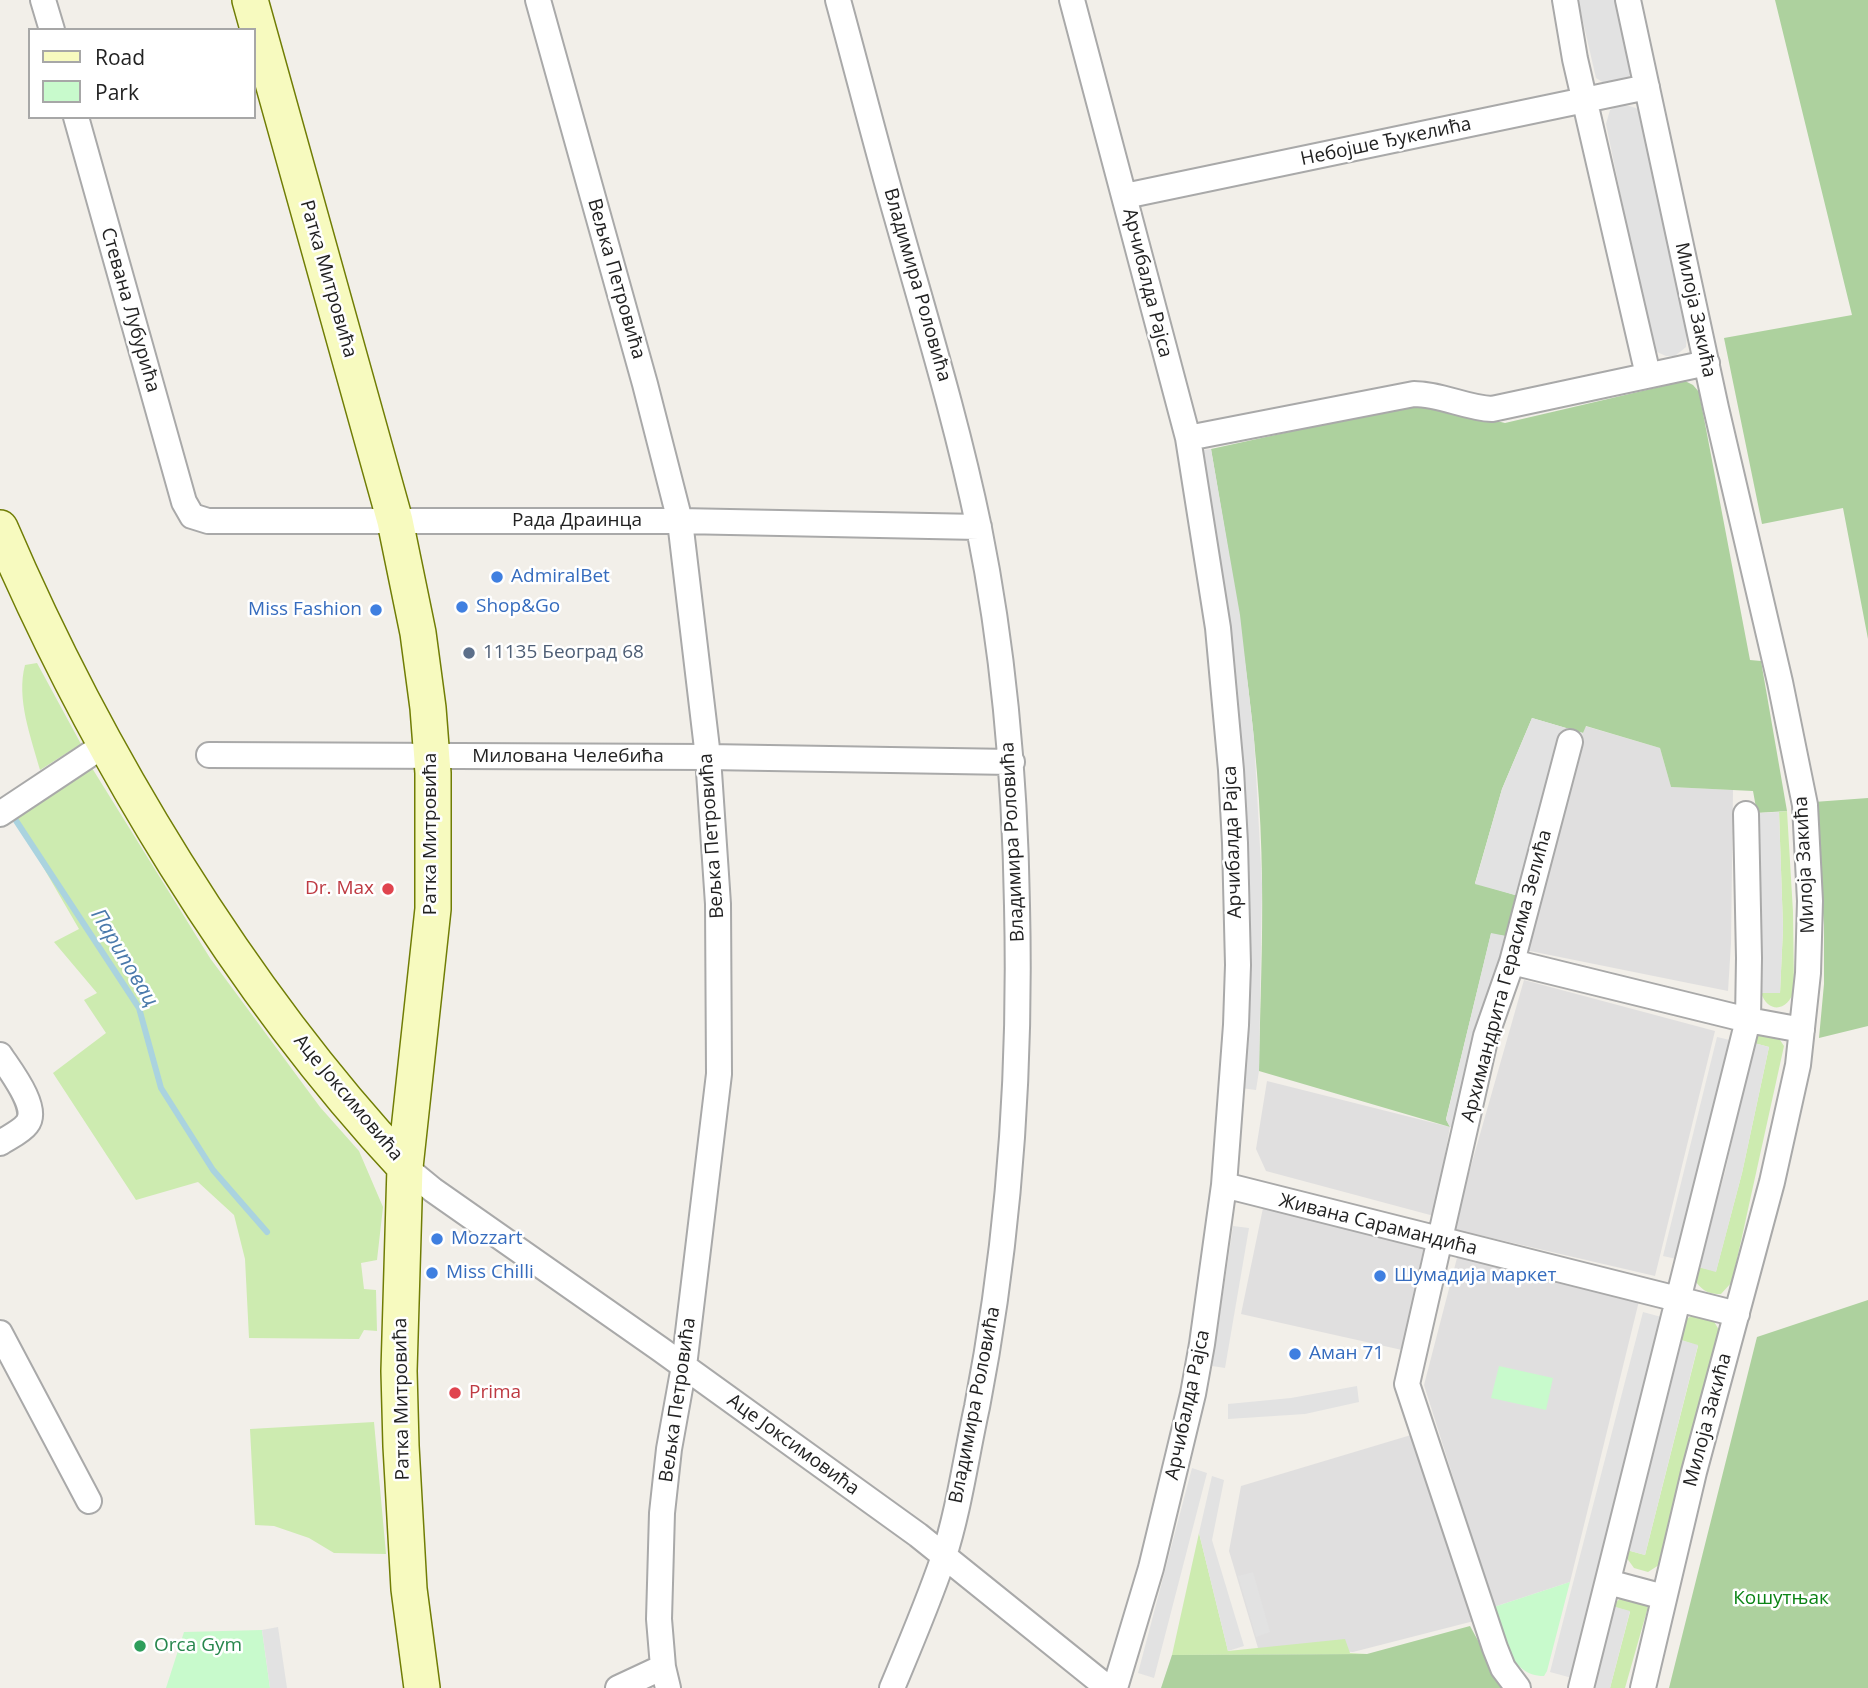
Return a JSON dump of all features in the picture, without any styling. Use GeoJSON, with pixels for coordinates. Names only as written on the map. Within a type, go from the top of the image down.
{"type":"FeatureCollection","features":[{"type":"Feature","properties":{"kind":"main road","name":"Ратка Митровића"},"geometry":{"type":"LineString","coordinates":[[250,0],[395,521],[423,662],[432,755],[433,909],[405,1167],[401,1276],[401,1446],[409,1589],[422,1688]]}},
{"type":"Feature","properties":{"kind":"main road","name":"Аце Јоксимовића"},"geometry":{"type":"LineString","coordinates":[[0,528],[40,616],[158,834],[257,985],[367,1127],[405,1167]]}},
{"type":"Feature","properties":{"kind":"street"},"geometry":{"type":"LineString","coordinates":[[43,0],[51,28]]}},
{"type":"Feature","properties":{"kind":"street","name":"Вељка Петровића"},"geometry":{"type":"LineString","coordinates":[[538,0],[645,384],[680,522],[708,757],[718,904],[719,1074],[684,1366],[669,1449],[662,1513],[659,1619],[666,1677]]}},
{"type":"Feature","properties":{"kind":"street","name":"Владимира Роловића"},"geometry":{"type":"LineString","coordinates":[[838,0],[946,387],[979,527],[999,637],[1012,762],[1016,847],[1019,1002],[1014,1125],[993,1319],[959,1494],[944,1555],[892,1688]]}},
{"type":"Feature","properties":{"kind":"street","name":"Арчибалда Рајса"},"geometry":{"type":"LineString","coordinates":[[1072,0],[1188,439],[1218,628],[1235,843],[1238,965],[1224,1185],[1193,1394],[1152,1568],[1115,1688]]}},
{"type":"Feature","properties":{"kind":"street"},"geometry":{"type":"LineString","coordinates":[[1565,0],[1648,375]]}},
{"type":"Feature","properties":{"kind":"street","name":"Милоја Закића"},"geometry":{"type":"LineString","coordinates":[[1628,0],[1780,682],[1805,806],[1810,901],[1808,973],[1798,1065],[1772,1182],[1694,1472],[1643,1688]]}},
{"type":"Feature","properties":{"kind":"street","name":"Небојше Ђукелића"},"geometry":{"type":"LineString","coordinates":[[1125,196],[1647,87]]}},
{"type":"Feature","properties":{"kind":"street","name":"Стевана Лубурића"},"geometry":{"type":"LineString","coordinates":[[77,119],[184,502]]}},
{"type":"Feature","properties":{"kind":"street"},"geometry":{"type":"LineString","coordinates":[[1188,439],[1405,395],[1426,395],[1481,409],[1492,409],[1707,363]]}},
{"type":"Feature","properties":{"kind":"street","name":"Рада Драинца"},"geometry":{"type":"LineString","coordinates":[[184,502],[192,516],[208,521],[680,522],[979,527]]}},
{"type":"Feature","properties":{"kind":"street","name":"Архимандрита Герасима Зелића"},"geometry":{"type":"LineString","coordinates":[[1518,1688],[1503,1668],[1495,1648],[1407,1384],[1486,1036],[1512,962],[1570,742]]}},
{"type":"Feature","properties":{"kind":"street"},"geometry":{"type":"LineString","coordinates":[[0,814],[107,743]]}},
{"type":"Feature","properties":{"kind":"street","name":"Милована Челебића"},"geometry":{"type":"LineString","coordinates":[[209,755],[708,757],[1012,762]]}},
{"type":"Feature","properties":{"kind":"street"},"geometry":{"type":"LineString","coordinates":[[1581,1688],[1748,1020],[1746,814]]}},
{"type":"Feature","properties":{"kind":"street"},"geometry":{"type":"LineString","coordinates":[[1512,962],[1748,1020],[1802,1030]]}},
{"type":"Feature","properties":{"kind":"street"},"geometry":{"type":"LineString","coordinates":[[0,1055],[23,1092],[31,1108],[31,1116],[27,1125],[0,1143]]}},
{"type":"Feature","properties":{"kind":"street","name":"Аце Јоксимовића"},"geometry":{"type":"LineString","coordinates":[[405,1167],[433,1190],[684,1366],[944,1555],[1108,1688]]}},
{"type":"Feature","properties":{"kind":"street","name":"Живана Сарамандића"},"geometry":{"type":"LineString","coordinates":[[1224,1185],[1737,1314]]}},
{"type":"Feature","properties":{"kind":"street"},"geometry":{"type":"LineString","coordinates":[[0,1333],[89,1501]]}},
{"type":"Feature","properties":{"kind":"street"},"geometry":{"type":"LineString","coordinates":[[1608,1582],[1664,1597]]}},
{"type":"Feature","properties":{"kind":"street"},"geometry":{"type":"LineString","coordinates":[[618,1688],[666,1677]]}},
{"type":"Feature","properties":{"kind":"shaded area"},"geometry":{"type":"Polygon","coordinates":[[[1578,0],[1618,0],[1632,71],[1627,80],[1607,85],[1596,78],[1578,0]]]}},
{"type":"Feature","properties":{"kind":"shaded area"},"geometry":{"type":"Polygon","coordinates":[[[1622,104],[1640,111],[1644,123],[1687,332],[1686,347],[1675,356],[1657,352],[1651,343],[1606,124],[1610,110],[1622,104]]]}},
{"type":"Feature","properties":{"kind":"shaded area"},"geometry":{"type":"Polygon","coordinates":[[[1211,449],[1240,615],[1254,738],[1262,884],[1259,1071],[1256,1090],[1241,1088],[1198,451],[1211,449]]]}},
{"type":"Feature","properties":{"kind":"shaded area"},"geometry":{"type":"Polygon","coordinates":[[[1532,718],[1583,733],[1522,897],[1475,884],[1502,789],[1532,718]]]}},
{"type":"Feature","properties":{"kind":"shaded area"},"geometry":{"type":"Polygon","coordinates":[[[1585,726],[1660,748],[1671,787],[1733,790],[1728,991],[1520,949],[1585,726]]]}},
{"type":"Feature","properties":{"kind":"shaded area"},"geometry":{"type":"Polygon","coordinates":[[[1779,812],[1783,928],[1780,993],[1761,993],[1761,877],[1757,813],[1779,812]]]}},
{"type":"Feature","properties":{"kind":"shaded area"},"geometry":{"type":"Polygon","coordinates":[[[1491,933],[1511,937],[1461,1129],[1450,1127],[1446,1120],[1491,933]]]}},
{"type":"Feature","properties":{"kind":"shaded area"},"geometry":{"type":"Polygon","coordinates":[[[1524,980],[1715,1031],[1655,1276],[1453,1229],[1524,980]]]}},
{"type":"Feature","properties":{"kind":"shaded area"},"geometry":{"type":"Polygon","coordinates":[[[1717,1037],[1734,1041],[1681,1260],[1663,1256],[1717,1037]]]}},
{"type":"Feature","properties":{"kind":"shaded area"},"geometry":{"type":"Polygon","coordinates":[[[1754,1043],[1769,1047],[1742,1173],[1716,1272],[1698,1267],[1725,1172],[1754,1043]]]}},
{"type":"Feature","properties":{"kind":"shaded area"},"geometry":{"type":"Polygon","coordinates":[[[1267,1081],[1450,1127],[1434,1216],[1266,1171],[1256,1149],[1267,1081]]]}},
{"type":"Feature","properties":{"kind":"shaded area"},"geometry":{"type":"Polygon","coordinates":[[[1263,1208],[1424,1246],[1402,1350],[1241,1314],[1263,1208]]]}},
{"type":"Feature","properties":{"kind":"shaded area"},"geometry":{"type":"Polygon","coordinates":[[[1233,1226],[1249,1228],[1225,1368],[1212,1366],[1233,1226]]]}},
{"type":"Feature","properties":{"kind":"shaded area"},"geometry":{"type":"Polygon","coordinates":[[[1458,1254],[1639,1301],[1570,1582],[1494,1607],[1424,1385],[1458,1254]]]}},
{"type":"Feature","properties":{"kind":"shaded area"},"geometry":{"type":"Polygon","coordinates":[[[1643,1312],[1665,1318],[1572,1678],[1550,1672],[1643,1312]]]}},
{"type":"Feature","properties":{"kind":"shaded area"},"geometry":{"type":"Polygon","coordinates":[[[1681,1340],[1698,1345],[1645,1555],[1627,1550],[1681,1340]]]}},
{"type":"Feature","properties":{"kind":"shaded area"},"geometry":{"type":"Polygon","coordinates":[[[1357,1386],[1359,1402],[1305,1414],[1228,1419],[1228,1404],[1291,1398],[1357,1386]]]}},
{"type":"Feature","properties":{"kind":"shaded area"},"geometry":{"type":"Polygon","coordinates":[[[1411,1435],[1474,1621],[1353,1652],[1258,1648],[1229,1551],[1241,1486],[1411,1435]]]}},
{"type":"Feature","properties":{"kind":"shaded area"},"geometry":{"type":"Polygon","coordinates":[[[1192,1468],[1207,1473],[1154,1678],[1138,1673],[1192,1468]]]}},
{"type":"Feature","properties":{"kind":"shaded area"},"geometry":{"type":"Polygon","coordinates":[[[1212,1476],[1224,1480],[1212,1540],[1244,1646],[1228,1651],[1199,1533],[1212,1476]]]}},
{"type":"Feature","properties":{"kind":"shaded area"},"geometry":{"type":"Polygon","coordinates":[[[1253,1572],[1270,1632],[1256,1637],[1238,1576],[1253,1572]]]}},
{"type":"Feature","properties":{"kind":"shaded area"},"geometry":{"type":"Polygon","coordinates":[[[1612,1606],[1630,1611],[1610,1688],[1590,1688],[1612,1606]]]}},
{"type":"Feature","properties":{"kind":"shaded area"},"geometry":{"type":"Polygon","coordinates":[[[278,1627],[287,1688],[270,1688],[262,1630],[278,1627]]]}},
{"type":"Feature","properties":{"kind":"green space"},"geometry":{"type":"Polygon","coordinates":[[[1775,0],[1868,0],[1868,639],[1843,508],[1762,524],[1724,338],[1852,315],[1775,0]]]}},
{"type":"Feature","properties":{"kind":"green space"},"geometry":{"type":"Polygon","coordinates":[[[1685,381],[1699,392],[1750,660],[1761,661],[1787,811],[1757,813],[1753,791],[1671,787],[1660,748],[1586,726],[1583,733],[1532,718],[1502,789],[1475,883],[1522,897],[1511,937],[1491,934],[1446,1119],[1450,1127],[1259,1071],[1262,904],[1257,771],[1245,663],[1211,449],[1413,405],[1435,406],[1505,423],[1685,381]]]}},
{"type":"Feature","properties":{"kind":"green space"},"geometry":{"type":"Polygon","coordinates":[[[37,663],[81,744],[40,770],[22,691],[25,665],[37,663]]]}},
{"type":"Feature","properties":{"kind":"green space"},"geometry":{"type":"Polygon","coordinates":[[[92,768],[210,958],[320,1107],[359,1151],[383,1207],[377,1260],[361,1263],[364,1289],[376,1290],[377,1331],[364,1330],[359,1339],[249,1338],[245,1259],[234,1215],[198,1182],[136,1200],[53,1073],[106,1033],[84,1000],[97,993],[54,942],[79,929],[13,815],[92,768]]]}},
{"type":"Feature","properties":{"kind":"green space"},"geometry":{"type":"Polygon","coordinates":[[[1868,798],[1868,1026],[1819,1038],[1824,984],[1824,925],[1814,802],[1868,798]]]}},
{"type":"Feature","properties":{"kind":"green space"},"geometry":{"type":"Polygon","coordinates":[[[1787,811],[1794,990],[1788,1002],[1774,1007],[1769,1005],[1761,993],[1780,993],[1783,928],[1779,812],[1787,811]]]}},
{"type":"Feature","properties":{"kind":"green space"},"geometry":{"type":"Polygon","coordinates":[[[1757,1033],[1776,1034],[1784,1046],[1732,1282],[1721,1294],[1713,1294],[1696,1282],[1698,1267],[1716,1271],[1742,1173],[1769,1047],[1754,1043],[1757,1033]]]}},
{"type":"Feature","properties":{"kind":"green space","name":"Кошутњак"},"geometry":{"type":"Polygon","coordinates":[[[1868,1300],[1868,1688],[1669,1688],[1757,1337],[1868,1300]]]}},
{"type":"Feature","properties":{"kind":"green space"},"geometry":{"type":"Polygon","coordinates":[[[1696,1313],[1712,1318],[1719,1330],[1659,1565],[1648,1572],[1634,1568],[1626,1557],[1627,1550],[1645,1555],[1698,1346],[1681,1340],[1685,1320],[1696,1313]]]}},
{"type":"Feature","properties":{"kind":"green space"},"geometry":{"type":"Polygon","coordinates":[[[1499,1366],[1553,1378],[1546,1410],[1491,1398],[1499,1366]]]}},
{"type":"Feature","properties":{"kind":"green space"},"geometry":{"type":"Polygon","coordinates":[[[374,1422],[386,1554],[334,1553],[309,1538],[274,1526],[255,1525],[250,1429],[374,1422]]]}},
{"type":"Feature","properties":{"kind":"green space"},"geometry":{"type":"Polygon","coordinates":[[[1199,1533],[1228,1651],[1345,1639],[1350,1653],[1367,1654],[1172,1655],[1199,1533]]]}},
{"type":"Feature","properties":{"kind":"green space"},"geometry":{"type":"Polygon","coordinates":[[[1570,1582],[1547,1671],[1544,1676],[1532,1674],[1523,1669],[1509,1652],[1494,1607],[1570,1582]]]}},
{"type":"Feature","properties":{"kind":"green space"},"geometry":{"type":"Polygon","coordinates":[[[1625,1594],[1647,1602],[1648,1607],[1625,1688],[1610,1688],[1630,1612],[1612,1606],[1625,1594]]]}},
{"type":"Feature","properties":{"kind":"green space"},"geometry":{"type":"Polygon","coordinates":[[[1470,1626],[1504,1688],[1161,1688],[1172,1655],[1367,1654],[1470,1626]]]}},
{"type":"Feature","properties":{"kind":"green space"},"geometry":{"type":"Polygon","coordinates":[[[262,1630],[270,1688],[166,1688],[184,1632],[262,1630]]]}},
{"type":"Feature","properties":{"kind":"waterway","name":"Париповац"},"geometry":{"type":"LineString","coordinates":[[11,813],[139,1008],[161,1088],[213,1170],[267,1232]]}},
{"type":"Feature","properties":{"kind":"place","name":"AdmiralBet"},"geometry":{"type":"Point","coordinates":[497,577]}},
{"type":"Feature","properties":{"kind":"place","name":"Shop&Go"},"geometry":{"type":"Point","coordinates":[462,607]}},
{"type":"Feature","properties":{"kind":"place","name":"Miss Fashion"},"geometry":{"type":"Point","coordinates":[376,610]}},
{"type":"Feature","properties":{"kind":"place","name":"11135 Београд 68"},"geometry":{"type":"Point","coordinates":[469,653]}},
{"type":"Feature","properties":{"kind":"place","name":"Dr. Max"},"geometry":{"type":"Point","coordinates":[388,889]}},
{"type":"Feature","properties":{"kind":"place","name":"Mozzart"},"geometry":{"type":"Point","coordinates":[437,1239]}},
{"type":"Feature","properties":{"kind":"place","name":"Miss Chilli"},"geometry":{"type":"Point","coordinates":[432,1273]}},
{"type":"Feature","properties":{"kind":"place","name":"Шумадија маркет"},"geometry":{"type":"Point","coordinates":[1380,1276]}},
{"type":"Feature","properties":{"kind":"place","name":"Аман 71"},"geometry":{"type":"Point","coordinates":[1295,1354]}},
{"type":"Feature","properties":{"kind":"place","name":"Prima"},"geometry":{"type":"Point","coordinates":[455,1393]}},
{"type":"Feature","properties":{"kind":"place","name":"Orca Gym"},"geometry":{"type":"Point","coordinates":[140,1646]}}]}
